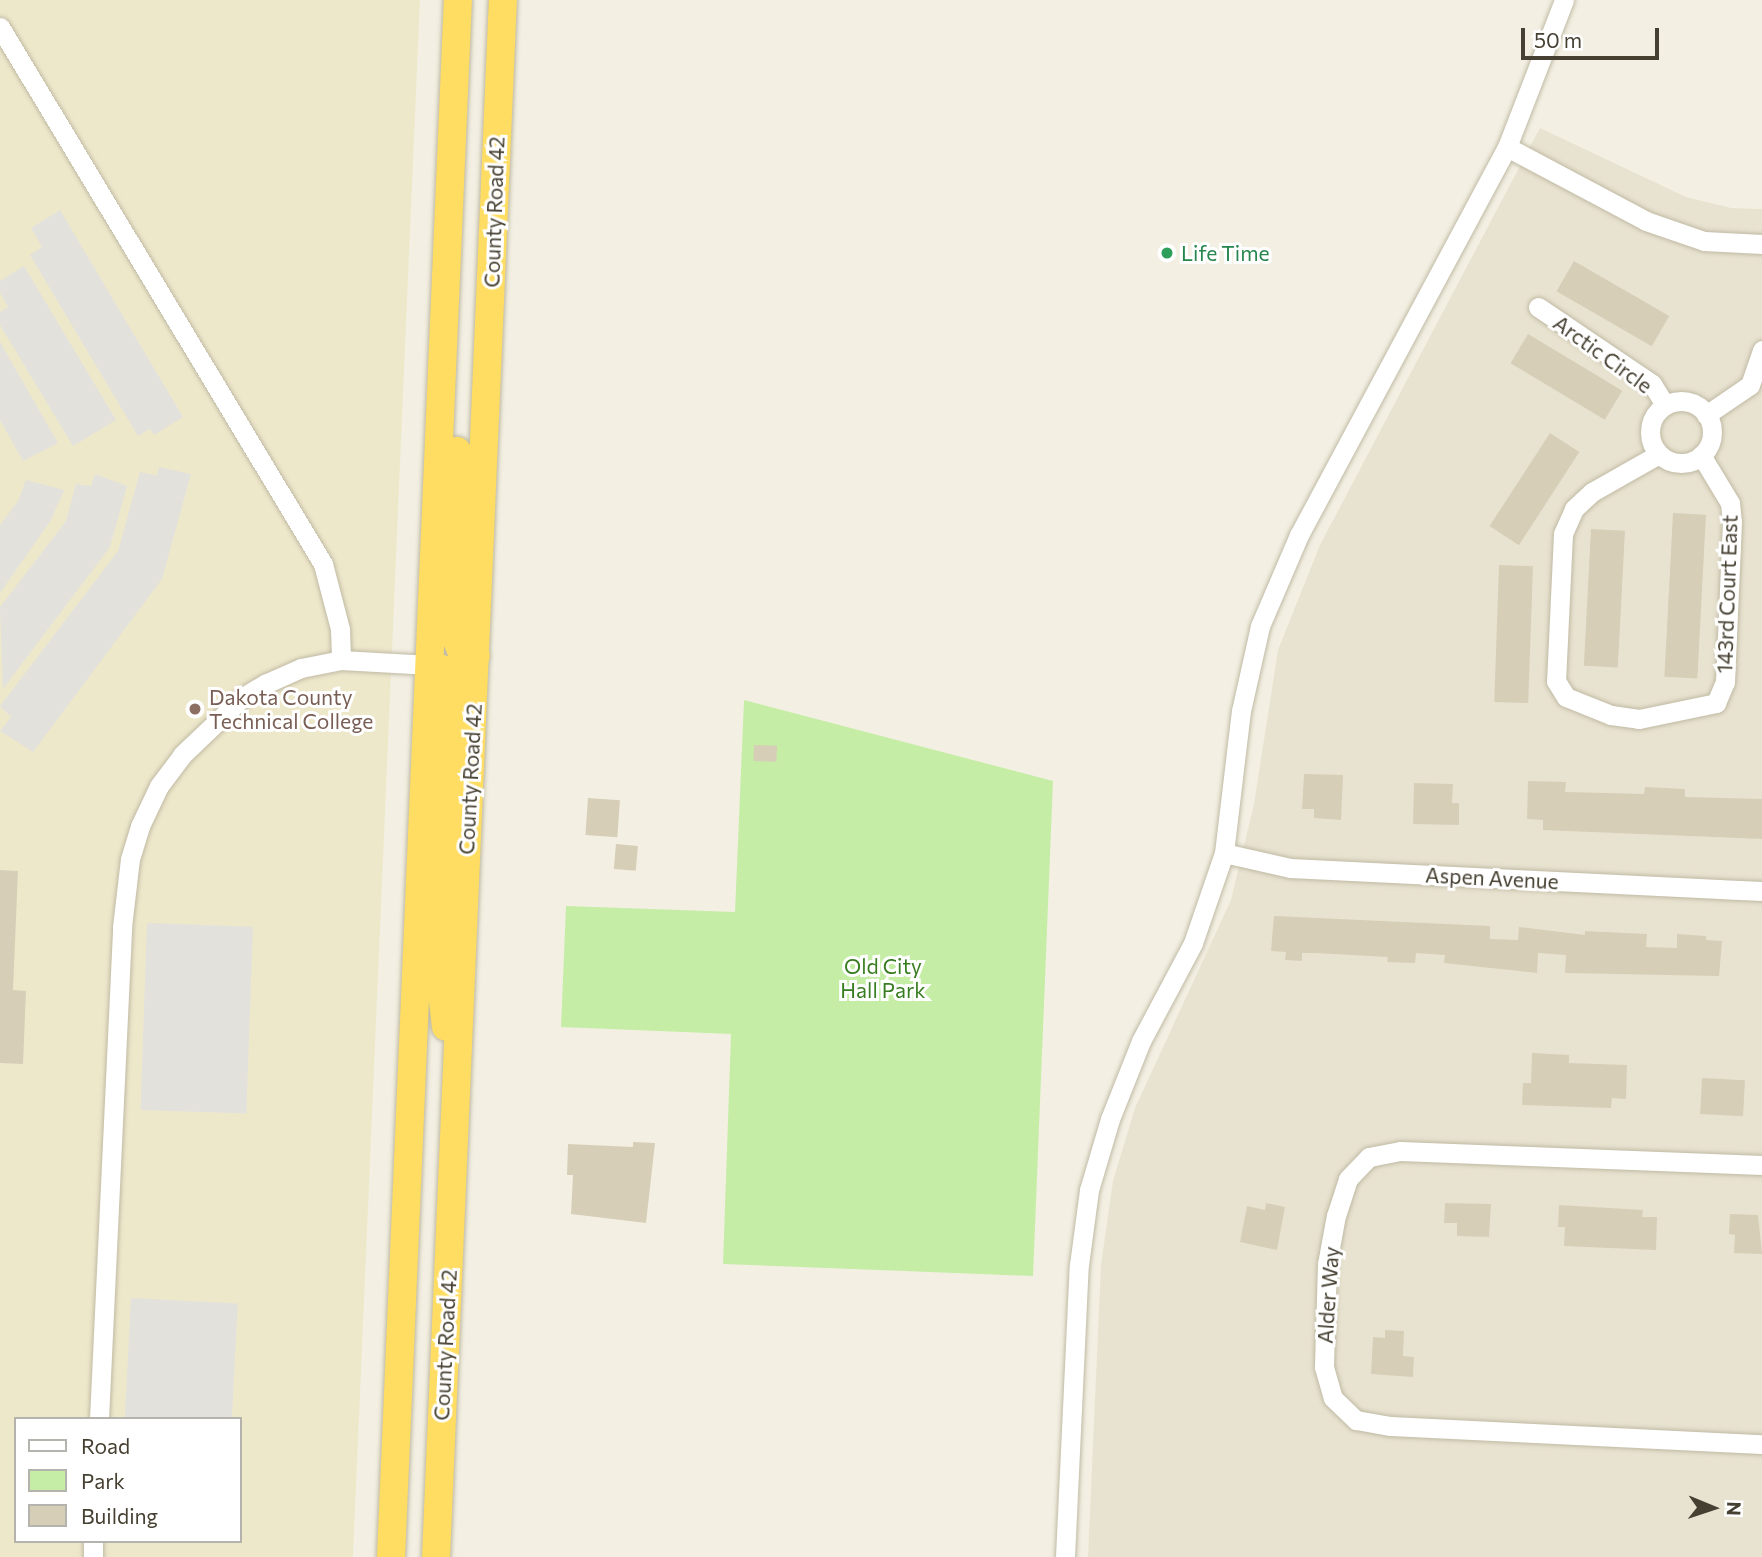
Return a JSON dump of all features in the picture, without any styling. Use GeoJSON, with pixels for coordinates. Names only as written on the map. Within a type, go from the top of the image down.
{"type":"FeatureCollection","features":[{"type":"Feature","properties":{"kind":"highway","name":"County Road 42"},"geometry":{"type":"LineString","coordinates":[[391,1557],[458,0]]}},
{"type":"Feature","properties":{"kind":"highway","name":"County Road 42"},"geometry":{"type":"LineString","coordinates":[[436,1557],[503,0]]}},
{"type":"Feature","properties":{"kind":"highway"},"geometry":{"type":"LineString","coordinates":[[447,260],[460,319],[461,355],[454,633],[462,653],[476,656]]}},
{"type":"Feature","properties":{"kind":"highway"},"geometry":{"type":"LineString","coordinates":[[430,665],[447,671],[449,687],[440,976],[457,1087]]}},
{"type":"Feature","properties":{"kind":"highway"},"geometry":{"type":"LineString","coordinates":[[396,1441],[407,1557]]}},
{"type":"Feature","properties":{"kind":"street"},"geometry":{"type":"LineString","coordinates":[[1065,1557],[1079,1265],[1089,1190],[1136,1054],[1193,943],[1224,853],[1247,678],[1273,592],[1507,146],[1564,0]]}},
{"type":"Feature","properties":{"kind":"street"},"geometry":{"type":"LineString","coordinates":[[0,27],[324,564],[340,629],[341,660]]}},
{"type":"Feature","properties":{"kind":"street"},"geometry":{"type":"LineString","coordinates":[[1507,146],[1646,221],[1704,241],[1762,244]]}},
{"type":"Feature","properties":{"kind":"street","name":"Arctic Circle"},"geometry":{"type":"LineString","coordinates":[[1538,307],[1651,384],[1665,405]]}},
{"type":"Feature","properties":{"kind":"street"},"geometry":{"type":"LineString","coordinates":[[1706,415],[1750,385],[1762,351]]}},
{"type":"Feature","properties":{"kind":"street"},"geometry":{"type":"LineString","coordinates":[[1688,402],[1706,415],[1711,436],[1701,455],[1680,463],[1659,454],[1650,428],[1665,405],[1688,402]]}},
{"type":"Feature","properties":{"kind":"street","name":"143rd Court East"},"geometry":{"type":"LineString","coordinates":[[1659,454],[1592,492],[1574,509],[1563,534],[1556,681],[1566,697],[1611,715],[1639,719],[1716,703],[1726,682],[1732,522],[1730,503],[1701,455]]}},
{"type":"Feature","properties":{"kind":"street"},"geometry":{"type":"LineString","coordinates":[[99,1417],[122,927],[130,859],[140,826],[159,786],[182,755],[243,698],[301,668],[341,660],[430,665]]}},
{"type":"Feature","properties":{"kind":"street","name":"Aspen Avenue"},"geometry":{"type":"LineString","coordinates":[[1224,853],[1290,868],[1762,891]]}},
{"type":"Feature","properties":{"kind":"street","name":"Alder Way"},"geometry":{"type":"LineString","coordinates":[[1762,1164],[1400,1151],[1369,1157],[1348,1179],[1336,1215],[1327,1264],[1324,1367],[1333,1398],[1356,1420],[1391,1426],[1762,1444]]}},
{"type":"Feature","properties":{"kind":"shaded area","name":"Dakota County Technical College"},"geometry":{"type":"Polygon","coordinates":[[[0,0],[420,0],[353,1557],[0,1557],[0,0]]]}},
{"type":"Feature","properties":{"kind":"shaded area"},"geometry":{"type":"Polygon","coordinates":[[[1540,128],[1686,197],[1731,208],[1762,209],[1762,1557],[1088,1557],[1101,1265],[1113,1181],[1135,1108],[1231,900],[1254,804],[1278,650],[1320,545],[1540,128]]]}},
{"type":"Feature","properties":{"kind":"shaded area"},"geometry":{"type":"Polygon","coordinates":[[[60,210],[183,417],[154,435],[150,429],[138,436],[30,255],[42,247],[31,228],[60,210]]]}},
{"type":"Feature","properties":{"kind":"shaded area"},"geometry":{"type":"Polygon","coordinates":[[[24,266],[116,420],[73,446],[0,325],[0,312],[8,307],[0,293],[0,281],[24,266]]]}},
{"type":"Feature","properties":{"kind":"shaded area"},"geometry":{"type":"Polygon","coordinates":[[[0,342],[58,443],[23,461],[0,420],[0,342]]]}},
{"type":"Feature","properties":{"kind":"shaded area"},"geometry":{"type":"Polygon","coordinates":[[[159,467],[191,474],[162,579],[33,752],[0,731],[11,717],[0,706],[118,551],[140,472],[157,476],[159,467]]]}},
{"type":"Feature","properties":{"kind":"shaded area"},"geometry":{"type":"Polygon","coordinates":[[[95,474],[127,486],[110,547],[3,689],[0,607],[66,521],[76,484],[91,486],[95,474]]]}},
{"type":"Feature","properties":{"kind":"shaded area"},"geometry":{"type":"Polygon","coordinates":[[[26,480],[64,490],[51,520],[0,593],[0,525],[18,501],[26,480]]]}},
{"type":"Feature","properties":{"kind":"shaded area"},"geometry":{"type":"Polygon","coordinates":[[[147,923],[253,927],[246,1114],[140,1110],[147,923]]]}},
{"type":"Feature","properties":{"kind":"shaded area"},"geometry":{"type":"Polygon","coordinates":[[[131,1298],[238,1304],[232,1417],[125,1417],[131,1298]]]}},
{"type":"Feature","properties":{"kind":"green space","name":"Old City Hall Park"},"geometry":{"type":"Polygon","coordinates":[[[744,700],[1053,781],[1033,1276],[723,1264],[731,1034],[561,1027],[566,906],[735,912],[744,700]]]}},
{"type":"Feature","properties":{"kind":"building"},"geometry":{"type":"Polygon","coordinates":[[[1574,261],[1669,316],[1652,346],[1556,291],[1574,261]]]}},
{"type":"Feature","properties":{"kind":"building"},"geometry":{"type":"Polygon","coordinates":[[[1528,334],[1622,391],[1605,420],[1510,363],[1528,334]]]}},
{"type":"Feature","properties":{"kind":"building"},"geometry":{"type":"Polygon","coordinates":[[[1550,433],[1579,452],[1519,545],[1490,526],[1550,433]]]}},
{"type":"Feature","properties":{"kind":"building"},"geometry":{"type":"Polygon","coordinates":[[[1673,513],[1706,515],[1697,679],[1664,677],[1673,513]]]}},
{"type":"Feature","properties":{"kind":"building"},"geometry":{"type":"Polygon","coordinates":[[[1591,529],[1625,531],[1618,668],[1584,666],[1591,529]]]}},
{"type":"Feature","properties":{"kind":"building"},"geometry":{"type":"Polygon","coordinates":[[[1499,565],[1533,566],[1528,703],[1494,702],[1499,565]]]}},
{"type":"Feature","properties":{"kind":"building"},"geometry":{"type":"Polygon","coordinates":[[[754,745],[777,746],[776,762],[753,761],[754,745]]]}},
{"type":"Feature","properties":{"kind":"building"},"geometry":{"type":"Polygon","coordinates":[[[1304,774],[1343,775],[1341,820],[1314,818],[1314,809],[1302,809],[1304,774]]]}},
{"type":"Feature","properties":{"kind":"building"},"geometry":{"type":"Polygon","coordinates":[[[1528,781],[1566,782],[1565,792],[1644,794],[1645,787],[1685,789],[1685,797],[1762,799],[1762,839],[1543,830],[1543,820],[1527,819],[1528,781]]]}},
{"type":"Feature","properties":{"kind":"building"},"geometry":{"type":"Polygon","coordinates":[[[1414,783],[1453,784],[1452,803],[1459,803],[1459,825],[1413,824],[1414,783]]]}},
{"type":"Feature","properties":{"kind":"building"},"geometry":{"type":"Polygon","coordinates":[[[588,798],[620,800],[617,837],[585,835],[588,798]]]}},
{"type":"Feature","properties":{"kind":"building"},"geometry":{"type":"Polygon","coordinates":[[[616,844],[638,846],[636,871],[614,869],[616,844]]]}},
{"type":"Feature","properties":{"kind":"building"},"geometry":{"type":"Polygon","coordinates":[[[0,870],[18,871],[13,990],[26,991],[23,1064],[0,1063],[0,870]]]}},
{"type":"Feature","properties":{"kind":"building"},"geometry":{"type":"Polygon","coordinates":[[[1274,916],[1490,926],[1490,939],[1518,940],[1519,927],[1585,935],[1585,931],[1647,934],[1646,947],[1677,948],[1677,934],[1706,936],[1706,940],[1722,941],[1719,976],[1565,973],[1566,955],[1538,953],[1537,973],[1444,963],[1445,955],[1416,953],[1415,963],[1387,962],[1388,957],[1315,953],[1302,953],[1302,961],[1285,960],[1286,952],[1271,951],[1274,916]]]}},
{"type":"Feature","properties":{"kind":"building"},"geometry":{"type":"Polygon","coordinates":[[[1532,1053],[1569,1055],[1569,1063],[1627,1065],[1626,1099],[1612,1098],[1611,1108],[1522,1105],[1523,1083],[1531,1083],[1532,1053]]]}},
{"type":"Feature","properties":{"kind":"building"},"geometry":{"type":"Polygon","coordinates":[[[1702,1078],[1745,1080],[1743,1116],[1700,1114],[1702,1078]]]}},
{"type":"Feature","properties":{"kind":"building"},"geometry":{"type":"Polygon","coordinates":[[[633,1142],[655,1143],[646,1223],[571,1214],[573,1175],[567,1175],[568,1144],[633,1147],[633,1142]]]}},
{"type":"Feature","properties":{"kind":"building"},"geometry":{"type":"Polygon","coordinates":[[[1266,1203],[1285,1207],[1277,1250],[1240,1242],[1247,1206],[1265,1210],[1266,1203]]]}},
{"type":"Feature","properties":{"kind":"building"},"geometry":{"type":"Polygon","coordinates":[[[1445,1203],[1491,1204],[1489,1237],[1457,1236],[1457,1223],[1444,1223],[1445,1203]]]}},
{"type":"Feature","properties":{"kind":"building"},"geometry":{"type":"Polygon","coordinates":[[[1559,1205],[1643,1210],[1642,1217],[1657,1217],[1656,1250],[1564,1246],[1565,1227],[1558,1227],[1559,1205]]]}},
{"type":"Feature","properties":{"kind":"building"},"geometry":{"type":"Polygon","coordinates":[[[1730,1214],[1758,1215],[1762,1254],[1734,1253],[1735,1235],[1729,1234],[1730,1214]]]}},
{"type":"Feature","properties":{"kind":"building"},"geometry":{"type":"Polygon","coordinates":[[[1385,1330],[1404,1331],[1403,1356],[1414,1357],[1413,1377],[1371,1374],[1373,1337],[1385,1338],[1385,1330]]]}},
{"type":"Feature","properties":{"kind":"place","name":"Life Time"},"geometry":{"type":"Point","coordinates":[1167,253]}},
{"type":"Feature","properties":{"kind":"place","name":"Dakota County Technical College"},"geometry":{"type":"Point","coordinates":[195,709]}}]}
